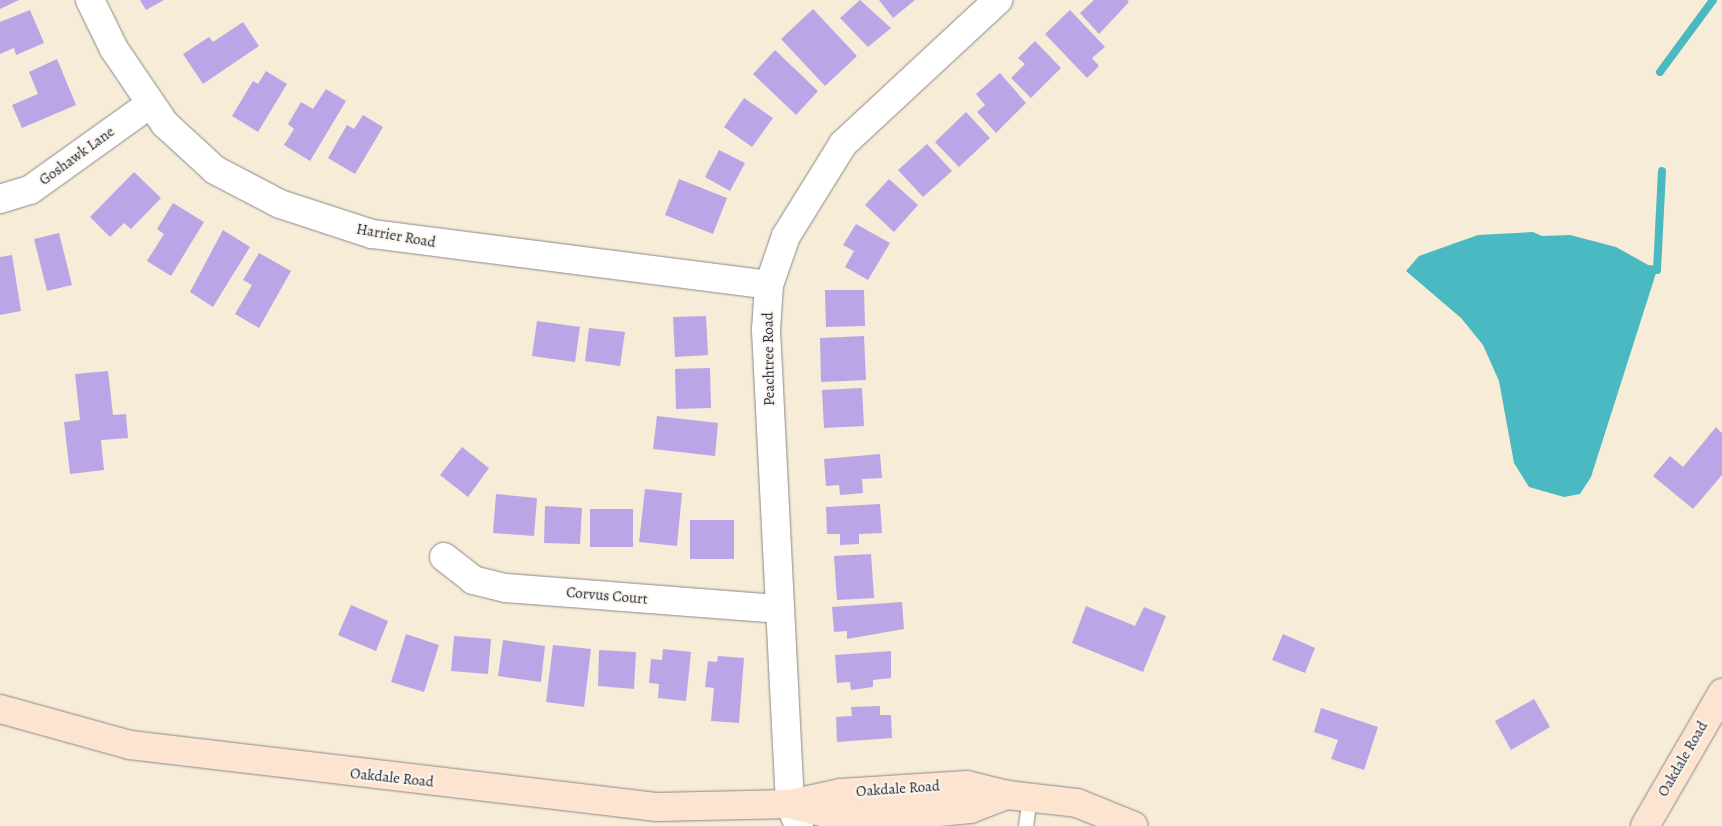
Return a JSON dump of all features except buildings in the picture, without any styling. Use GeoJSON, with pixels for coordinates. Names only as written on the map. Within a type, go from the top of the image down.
{"type":"FeatureCollection","features":[{"type":"Feature","properties":{"kind":"main road","name":"Oakdale Road"},"geometry":{"type":"LineString","coordinates":[[1645,826],[1722,693]]}},
{"type":"Feature","properties":{"kind":"main road","name":"Oakdale Road"},"geometry":{"type":"LineString","coordinates":[[0,709],[130,744],[250,762],[657,807],[794,819],[856,820],[970,809],[1018,796],[1077,804],[1134,826]]}},
{"type":"Feature","properties":{"kind":"street","name":"Harrier Road"},"geometry":{"type":"LineString","coordinates":[[90,0],[150,104],[215,170],[322,220],[372,234],[769,285]]}},
{"type":"Feature","properties":{"kind":"street","name":"Peachtree Road"},"geometry":{"type":"LineString","coordinates":[[794,819],[780,609],[766,330],[769,285],[786,236],[811,189],[843,144],[998,0]]}},
{"type":"Feature","properties":{"kind":"street","name":"Goshawk Lane"},"geometry":{"type":"LineString","coordinates":[[0,199],[30,190],[150,104]]}},
{"type":"Feature","properties":{"kind":"street","name":"Corvus Court"},"geometry":{"type":"LineString","coordinates":[[444,557],[472,580],[506,588],[780,609]]}},
{"type":"Feature","properties":{"kind":"lane"},"geometry":{"type":"LineString","coordinates":[[1018,796],[1026,826]]}},
{"type":"Feature","properties":{"kind":"water"},"geometry":{"type":"Polygon","coordinates":[[[1533,232],[1542,236],[1570,235],[1616,247],[1657,270],[1591,477],[1580,494],[1564,497],[1529,487],[1514,463],[1499,381],[1483,345],[1461,318],[1406,271],[1419,256],[1478,235],[1533,232]]]}},
{"type":"Feature","properties":{"kind":"waterway"},"geometry":{"type":"LineString","coordinates":[[1660,72],[1713,0]]}},
{"type":"Feature","properties":{"kind":"waterway"},"geometry":{"type":"LineString","coordinates":[[1649,269],[1657,270],[1662,171]]}}]}
